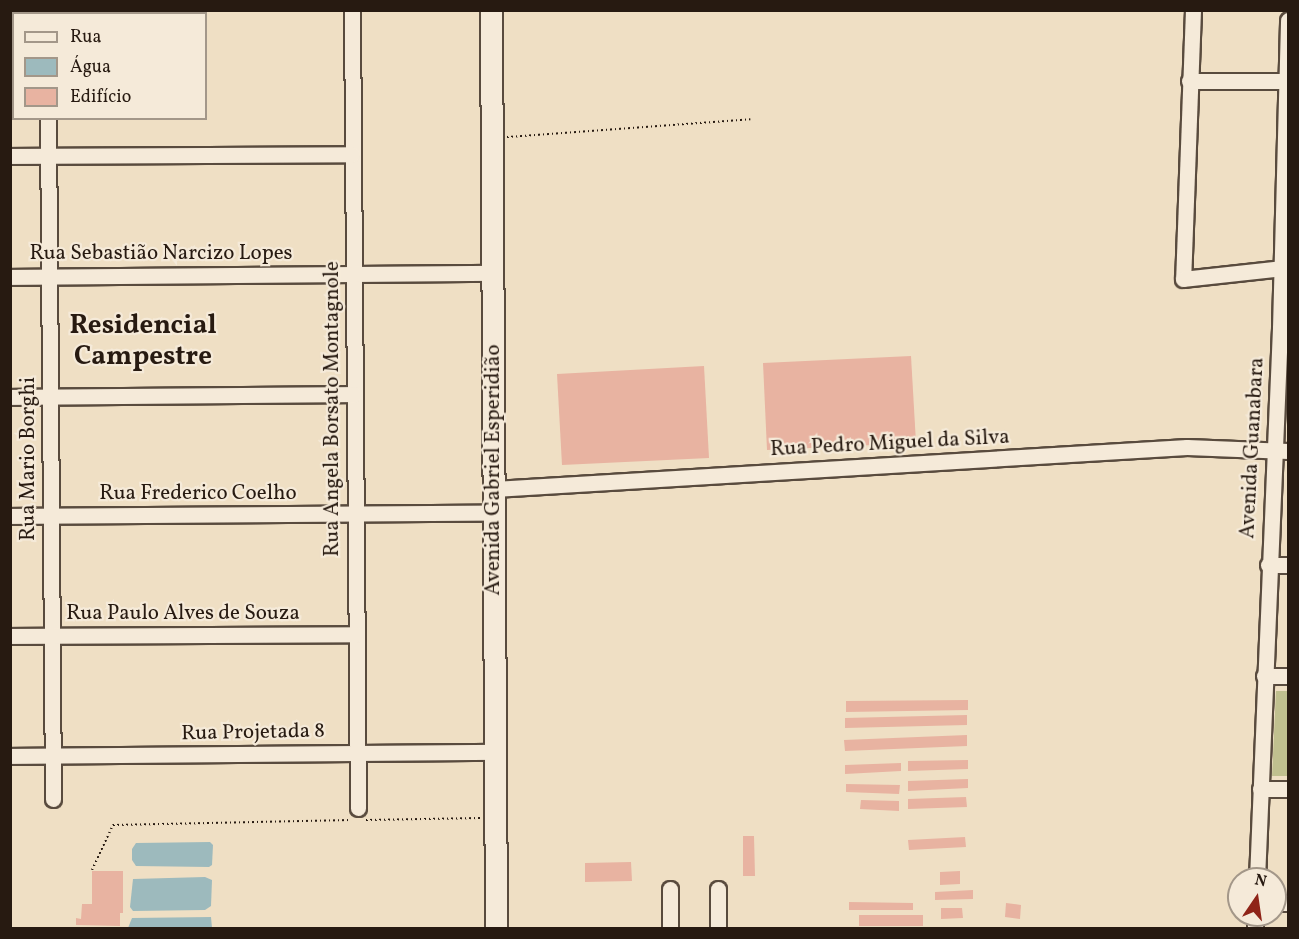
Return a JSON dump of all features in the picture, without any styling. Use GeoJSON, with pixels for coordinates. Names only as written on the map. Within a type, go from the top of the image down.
{"type":"FeatureCollection","features":[{"type":"Feature","properties":{"kind":"main road","name":"Avenida Gabriel Esperidião"},"geometry":{"type":"LineString","coordinates":[[491,10],[496,928]]}},
{"type":"Feature","properties":{"kind":"street"},"geometry":{"type":"LineString","coordinates":[[10,12],[147,10]]}},
{"type":"Feature","properties":{"kind":"street","name":"Rua Angela Borsato Montagnole"},"geometry":{"type":"LineString","coordinates":[[352,10],[358,816]]}},
{"type":"Feature","properties":{"kind":"street"},"geometry":{"type":"LineString","coordinates":[[1193,10],[1183,279],[1282,268]]}},
{"type":"Feature","properties":{"kind":"street","name":"Avenida Guanabara"},"geometry":{"type":"LineString","coordinates":[[1257,867],[1268,565],[1281,451],[1284,328],[1282,268],[1286,204],[1288,20]]}},
{"type":"Feature","properties":{"kind":"street"},"geometry":{"type":"LineString","coordinates":[[1190,81],[1288,81]]}},
{"type":"Feature","properties":{"kind":"street","name":"Rua Mario Borghi"},"geometry":{"type":"LineString","coordinates":[[48,120],[53,799]]}},
{"type":"Feature","properties":{"kind":"street"},"geometry":{"type":"LineString","coordinates":[[10,156],[352,154]]}},
{"type":"Feature","properties":{"kind":"street","name":"Rua Sebastião Narcizo Lopes"},"geometry":{"type":"LineString","coordinates":[[10,277],[492,273]]}},
{"type":"Feature","properties":{"kind":"street"},"geometry":{"type":"LineString","coordinates":[[10,397],[354,394]]}},
{"type":"Feature","properties":{"kind":"street","name":"Rua Pedro Miguel da Silva"},"geometry":{"type":"LineString","coordinates":[[494,489],[1187,447],[1281,451]]}},
{"type":"Feature","properties":{"kind":"street","name":"Rua Frederico Coelho"},"geometry":{"type":"LineString","coordinates":[[10,516],[494,513]]}},
{"type":"Feature","properties":{"kind":"street"},"geometry":{"type":"LineString","coordinates":[[1268,565],[1288,565]]}},
{"type":"Feature","properties":{"kind":"street","name":"Rua Paulo Alves de Souza"},"geometry":{"type":"LineString","coordinates":[[10,636],[356,634]]}},
{"type":"Feature","properties":{"kind":"street"},"geometry":{"type":"LineString","coordinates":[[1264,676],[1288,676]]}},
{"type":"Feature","properties":{"kind":"street","name":"Rua Projetada 8"},"geometry":{"type":"LineString","coordinates":[[10,756],[495,752]]}},
{"type":"Feature","properties":{"kind":"street"},"geometry":{"type":"LineString","coordinates":[[1260,789],[1288,789]]}},
{"type":"Feature","properties":{"kind":"street"},"geometry":{"type":"LineString","coordinates":[[670,889],[670,928]]}},
{"type":"Feature","properties":{"kind":"street"},"geometry":{"type":"LineString","coordinates":[[718,889],[718,928]]}},
{"type":"Feature","properties":{"kind":"path"},"geometry":{"type":"LineString","coordinates":[[492,138],[750,119]]}},
{"type":"Feature","properties":{"kind":"path"},"geometry":{"type":"LineString","coordinates":[[92,870],[113,825],[358,816],[495,818]]}},
{"type":"Feature","properties":{"kind":"green space"},"geometry":{"type":"Polygon","coordinates":[[[1276,691],[1288,691],[1288,776],[1272,776],[1276,691]]]}},
{"type":"Feature","properties":{"kind":"water"},"geometry":{"type":"Polygon","coordinates":[[[210,842],[213,845],[212,865],[209,867],[136,866],[132,860],[132,849],[136,843],[210,842]]]}},
{"type":"Feature","properties":{"kind":"water"},"geometry":{"type":"Polygon","coordinates":[[[205,877],[212,880],[211,906],[205,910],[133,911],[130,907],[133,879],[205,877]]]}},
{"type":"Feature","properties":{"kind":"water"},"geometry":{"type":"Polygon","coordinates":[[[211,917],[212,928],[128,928],[132,918],[211,917]]]}},
{"type":"Feature","properties":{"kind":"building"},"geometry":{"type":"Polygon","coordinates":[[[911,356],[916,443],[767,450],[763,363],[911,356]]]}},
{"type":"Feature","properties":{"kind":"building"},"geometry":{"type":"Polygon","coordinates":[[[704,366],[709,458],[562,465],[557,374],[704,366]]]}},
{"type":"Feature","properties":{"kind":"building"},"geometry":{"type":"Polygon","coordinates":[[[968,700],[968,710],[846,712],[846,701],[968,700]]]}},
{"type":"Feature","properties":{"kind":"building"},"geometry":{"type":"Polygon","coordinates":[[[967,715],[967,725],[845,728],[845,718],[967,715]]]}},
{"type":"Feature","properties":{"kind":"building"},"geometry":{"type":"Polygon","coordinates":[[[967,735],[967,746],[845,751],[844,740],[967,735]]]}},
{"type":"Feature","properties":{"kind":"building"},"geometry":{"type":"Polygon","coordinates":[[[968,760],[968,769],[908,771],[908,761],[968,760]]]}},
{"type":"Feature","properties":{"kind":"building"},"geometry":{"type":"Polygon","coordinates":[[[901,763],[901,771],[845,774],[845,765],[901,763]]]}},
{"type":"Feature","properties":{"kind":"building"},"geometry":{"type":"Polygon","coordinates":[[[968,779],[968,788],[908,791],[908,781],[968,779]]]}},
{"type":"Feature","properties":{"kind":"building"},"geometry":{"type":"Polygon","coordinates":[[[846,784],[900,785],[899,794],[846,792],[846,784]]]}},
{"type":"Feature","properties":{"kind":"building"},"geometry":{"type":"Polygon","coordinates":[[[966,797],[967,807],[908,809],[908,799],[966,797]]]}},
{"type":"Feature","properties":{"kind":"building"},"geometry":{"type":"Polygon","coordinates":[[[861,800],[899,801],[899,811],[860,809],[861,800]]]}},
{"type":"Feature","properties":{"kind":"building"},"geometry":{"type":"Polygon","coordinates":[[[743,836],[754,836],[755,876],[743,876],[743,836]]]}},
{"type":"Feature","properties":{"kind":"building"},"geometry":{"type":"Polygon","coordinates":[[[965,837],[966,847],[909,850],[908,840],[965,837]]]}},
{"type":"Feature","properties":{"kind":"building"},"geometry":{"type":"Polygon","coordinates":[[[631,862],[632,881],[585,882],[585,863],[631,862]]]}},
{"type":"Feature","properties":{"kind":"building"},"geometry":{"type":"Polygon","coordinates":[[[92,871],[123,871],[123,913],[120,913],[120,926],[76,925],[76,918],[81,919],[82,904],[92,904],[92,871]]]}},
{"type":"Feature","properties":{"kind":"building"},"geometry":{"type":"Polygon","coordinates":[[[960,871],[960,884],[940,885],[940,872],[960,871]]]}},
{"type":"Feature","properties":{"kind":"building"},"geometry":{"type":"Polygon","coordinates":[[[973,890],[973,899],[935,900],[935,892],[973,890]]]}},
{"type":"Feature","properties":{"kind":"building"},"geometry":{"type":"Polygon","coordinates":[[[849,902],[913,903],[913,910],[849,910],[849,902]]]}},
{"type":"Feature","properties":{"kind":"building"},"geometry":{"type":"Polygon","coordinates":[[[1006,903],[1021,905],[1020,919],[1005,917],[1006,903]]]}},
{"type":"Feature","properties":{"kind":"building"},"geometry":{"type":"Polygon","coordinates":[[[941,908],[962,908],[963,918],[941,919],[941,908]]]}},
{"type":"Feature","properties":{"kind":"building"},"geometry":{"type":"Polygon","coordinates":[[[859,915],[923,915],[923,926],[859,926],[859,915]]]}},
{"type":"Feature","properties":{"kind":"district","name":"Residencial Campestre"},"geometry":{"type":"Point","coordinates":[143,342]}}]}
